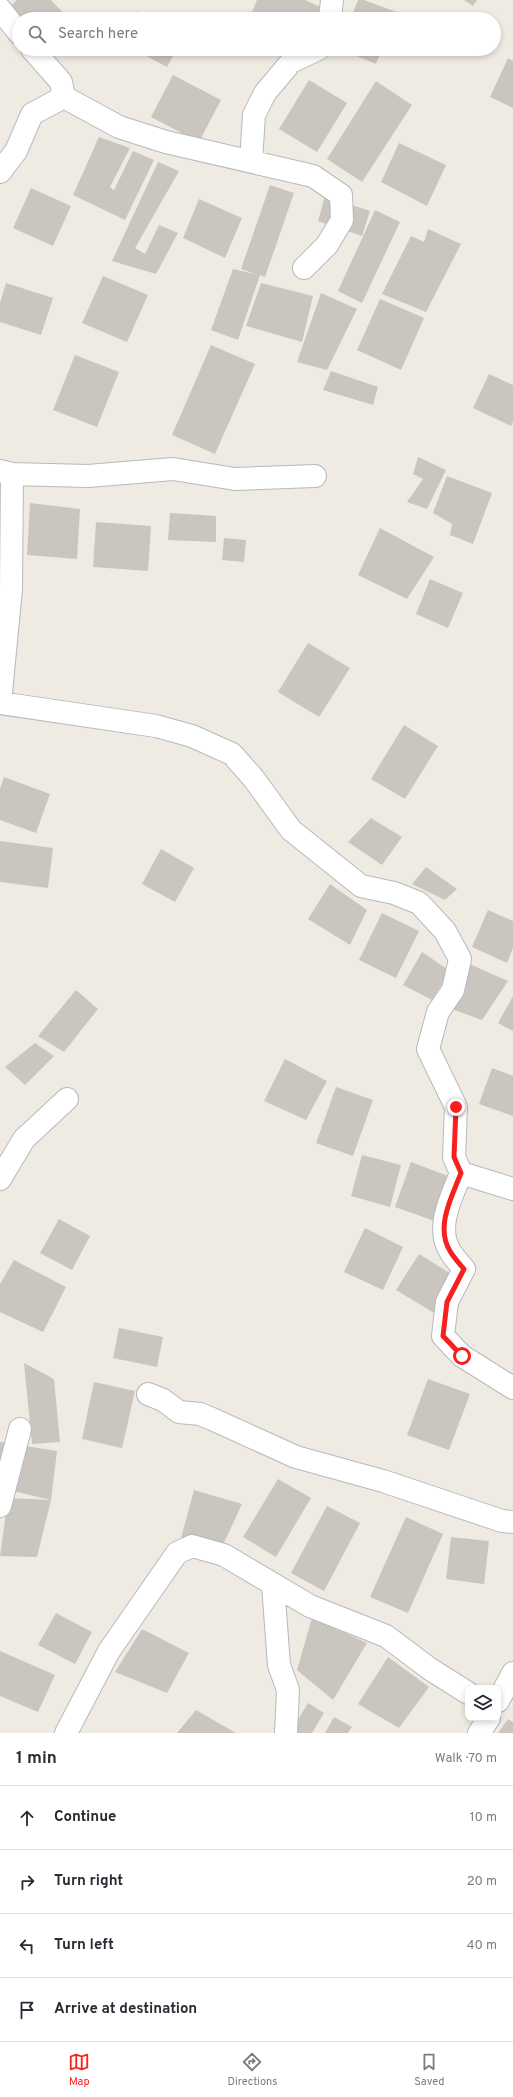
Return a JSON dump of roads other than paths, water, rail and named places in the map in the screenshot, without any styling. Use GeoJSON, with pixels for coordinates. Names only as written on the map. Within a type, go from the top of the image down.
{"type":"FeatureCollection","features":[{"type":"Feature","properties":{"kind":"street"},"geometry":{"type":"LineString","coordinates":[[331,12],[332,0]]}},
{"type":"Feature","properties":{"kind":"street"},"geometry":{"type":"LineString","coordinates":[[0,9],[12,24]]}},
{"type":"Feature","properties":{"kind":"street"},"geometry":{"type":"LineString","coordinates":[[38,56],[61,82],[64,97]]}},
{"type":"Feature","properties":{"kind":"street"},"geometry":{"type":"LineString","coordinates":[[252,161],[254,115],[265,93],[291,62],[303,56]]}},
{"type":"Feature","properties":{"kind":"street"},"geometry":{"type":"LineString","coordinates":[[64,97],[119,127],[166,142],[313,176],[341,195],[342,220],[327,245],[304,268]]}},
{"type":"Feature","properties":{"kind":"street"},"geometry":{"type":"LineString","coordinates":[[0,172],[16,151],[32,114],[64,97]]}},
{"type":"Feature","properties":{"kind":"street"},"geometry":{"type":"LineString","coordinates":[[315,476],[235,479],[172,469],[88,476],[6,473],[11,589],[0,703],[156,726],[192,736],[232,754],[254,779],[291,830],[361,886],[394,893],[419,903],[445,931],[460,959],[453,990],[438,1012],[428,1049],[456,1107],[454,1157],[461,1173],[446,1215],[444,1234],[449,1250],[464,1269],[447,1302],[443,1336],[462,1356],[513,1388]]}},
{"type":"Feature","properties":{"kind":"street"},"geometry":{"type":"LineString","coordinates":[[0,1179],[24,1139],[68,1099]]}},
{"type":"Feature","properties":{"kind":"street"},"geometry":{"type":"LineString","coordinates":[[461,1173],[513,1189]]}},
{"type":"Feature","properties":{"kind":"street"},"geometry":{"type":"LineString","coordinates":[[148,1394],[163,1400],[179,1412],[200,1414],[296,1457],[383,1481],[502,1521],[513,1522]]}},
{"type":"Feature","properties":{"kind":"street"},"geometry":{"type":"LineString","coordinates":[[0,1506],[20,1429]]}},
{"type":"Feature","properties":{"kind":"street"},"geometry":{"type":"LineString","coordinates":[[66,1733],[109,1651],[177,1553],[192,1546],[224,1555],[310,1606],[386,1636],[430,1669],[465,1691]]}},
{"type":"Feature","properties":{"kind":"street"},"geometry":{"type":"LineString","coordinates":[[273,1585],[279,1665],[288,1690],[286,1733]]}},
{"type":"Feature","properties":{"kind":"street"},"geometry":{"type":"LineString","coordinates":[[501,1695],[513,1673]]}}]}
